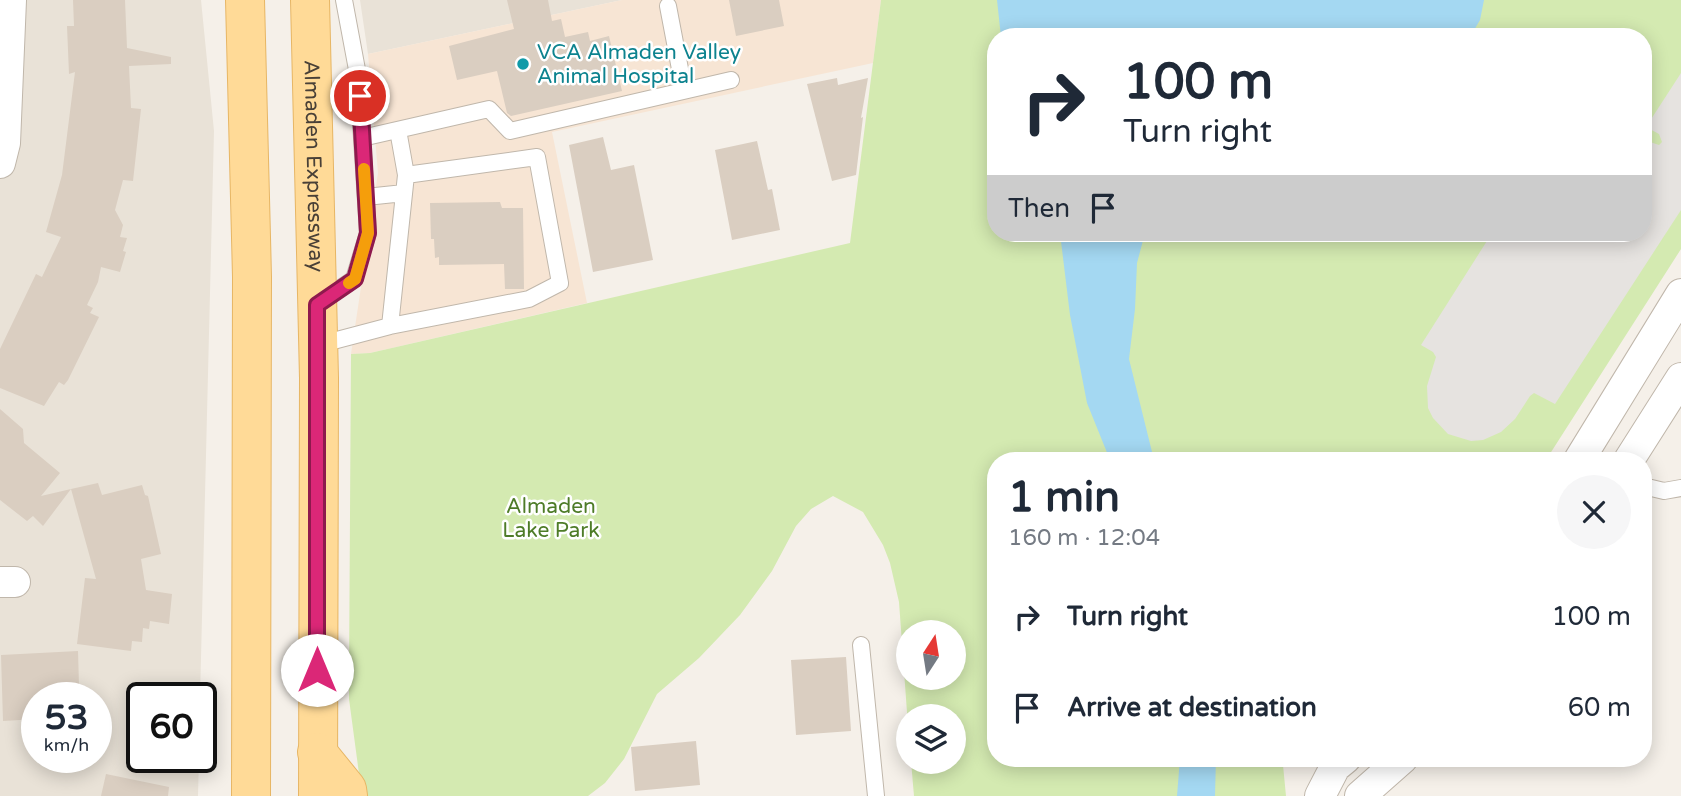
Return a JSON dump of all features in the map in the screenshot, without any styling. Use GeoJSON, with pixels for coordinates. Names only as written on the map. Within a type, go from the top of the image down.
{"type":"FeatureCollection","features":[{"type":"Feature","properties":{"kind":"main road"},"geometry":{"type":"LineString","coordinates":[[245,0],[252,277],[251,796]]}},
{"type":"Feature","properties":{"kind":"main road","name":"Almaden Expressway"},"geometry":{"type":"LineString","coordinates":[[310,0],[318,345],[318,796]]}},
{"type":"Feature","properties":{"kind":"main road"},"geometry":{"type":"LineString","coordinates":[[317,752],[346,789],[348,796]]}},
{"type":"Feature","properties":{"kind":"street"},"geometry":{"type":"LineString","coordinates":[[0,163],[5,143],[11,0]]}},
{"type":"Feature","properties":{"kind":"street"},"geometry":{"type":"LineString","coordinates":[[1584,452],[1681,294]]}},
{"type":"Feature","properties":{"kind":"street"},"geometry":{"type":"LineString","coordinates":[[1634,452],[1681,378]]}},
{"type":"Feature","properties":{"kind":"street"},"geometry":{"type":"LineString","coordinates":[[1320,796],[1335,767]]}},
{"type":"Feature","properties":{"kind":"street"},"geometry":{"type":"LineString","coordinates":[[1360,796],[1393,767]]}},
{"type":"Feature","properties":{"kind":"lane"},"geometry":{"type":"LineString","coordinates":[[317,305],[355,279],[368,233],[358,75],[344,0]]}},
{"type":"Feature","properties":{"kind":"lane"},"geometry":{"type":"LineString","coordinates":[[668,6],[684,90]]}},
{"type":"Feature","properties":{"kind":"lane"},"geometry":{"type":"LineString","coordinates":[[362,138],[489,109],[510,131],[731,80]]}},
{"type":"Feature","properties":{"kind":"lane"},"geometry":{"type":"LineString","coordinates":[[390,326],[406,175],[398,130]]}},
{"type":"Feature","properties":{"kind":"lane"},"geometry":{"type":"LineString","coordinates":[[318,345],[390,326],[529,299],[560,283],[537,157],[406,175]]}},
{"type":"Feature","properties":{"kind":"lane"},"geometry":{"type":"LineString","coordinates":[[366,197],[404,193]]}},
{"type":"Feature","properties":{"kind":"lane"},"geometry":{"type":"LineString","coordinates":[[1652,488],[1664,491],[1681,488]]}},
{"type":"Feature","properties":{"kind":"lane"},"geometry":{"type":"LineString","coordinates":[[861,645],[876,796]]}},
{"type":"Feature","properties":{"kind":"shaded area"},"geometry":{"type":"Polygon","coordinates":[[[0,0],[201,0],[214,131],[200,682],[126,682],[126,773],[199,773],[198,796],[0,796],[0,0]]]}},
{"type":"Feature","properties":{"kind":"shaded area"},"geometry":{"type":"Polygon","coordinates":[[[360,0],[622,0],[368,54],[360,0]]]}},
{"type":"Feature","properties":{"kind":"shaded area"},"geometry":{"type":"Polygon","coordinates":[[[622,0],[881,0],[873,63],[552,132],[587,303],[370,353],[351,354],[378,173],[368,54],[622,0]]]}},
{"type":"Feature","properties":{"kind":"shaded area"},"geometry":{"type":"Polygon","coordinates":[[[1681,73],[1681,210],[1555,404],[1534,393],[1515,419],[1501,432],[1483,440],[1471,441],[1448,434],[1433,418],[1428,408],[1427,386],[1436,357],[1421,345],[1486,242],[1652,242],[1652,142],[1659,145],[1662,142],[1659,134],[1652,130],[1652,118],[1681,73]]]}},
{"type":"Feature","properties":{"kind":"green space","name":"Almaden Lake Park"},"geometry":{"type":"Polygon","coordinates":[[[881,0],[1681,0],[1681,249],[1551,452],[987,452],[987,767],[1283,767],[1286,796],[914,796],[912,774],[966,774],[966,704],[906,704],[905,690],[966,690],[966,620],[900,620],[899,602],[883,545],[863,512],[833,496],[811,509],[796,526],[772,571],[740,615],[699,658],[657,694],[624,759],[605,783],[588,796],[362,796],[349,699],[351,354],[370,353],[850,243],[881,0]]]}},
{"type":"Feature","properties":{"kind":"water"},"geometry":{"type":"Polygon","coordinates":[[[997,0],[1484,0],[1480,20],[1475,28],[1000,28],[997,0]]]}},
{"type":"Feature","properties":{"kind":"water"},"geometry":{"type":"Polygon","coordinates":[[[1061,242],[1143,242],[1137,263],[1129,359],[1152,452],[1107,452],[1087,403],[1070,315],[1061,242]]]}},
{"type":"Feature","properties":{"kind":"water"},"geometry":{"type":"Polygon","coordinates":[[[1179,767],[1216,767],[1215,796],[1177,796],[1179,767]]]}},
{"type":"Feature","properties":{"kind":"building"},"geometry":{"type":"Polygon","coordinates":[[[73,0],[125,0],[127,48],[171,57],[171,64],[129,66],[131,108],[141,109],[133,181],[123,180],[115,210],[123,225],[120,237],[127,238],[123,251],[126,252],[120,272],[101,267],[98,282],[87,305],[93,308],[90,313],[99,317],[68,380],[64,385],[59,382],[44,406],[0,388],[0,349],[36,274],[42,277],[61,237],[46,232],[62,175],[75,72],[69,74],[67,26],[74,26],[73,0]]]}},
{"type":"Feature","properties":{"kind":"building","name":"VCA Almaden Valley Animal Hospital"},"geometry":{"type":"Polygon","coordinates":[[[507,0],[548,0],[552,21],[561,19],[565,37],[588,32],[590,41],[609,36],[622,91],[511,116],[507,113],[497,71],[457,80],[449,46],[514,29],[507,0]]]}},
{"type":"Feature","properties":{"kind":"building"},"geometry":{"type":"Polygon","coordinates":[[[729,0],[779,0],[784,26],[736,36],[729,0]]]}},
{"type":"Feature","properties":{"kind":"building"},"geometry":{"type":"Polygon","coordinates":[[[837,78],[838,85],[868,78],[856,175],[832,181],[807,84],[837,78]]]}},
{"type":"Feature","properties":{"kind":"building"},"geometry":{"type":"Polygon","coordinates":[[[603,137],[611,170],[634,165],[653,260],[593,272],[569,145],[603,137]]]}},
{"type":"Feature","properties":{"kind":"building"},"geometry":{"type":"Polygon","coordinates":[[[757,141],[768,190],[772,189],[780,230],[732,240],[715,150],[757,141]]]}},
{"type":"Feature","properties":{"kind":"building"},"geometry":{"type":"Polygon","coordinates":[[[500,202],[502,208],[523,208],[524,289],[505,289],[504,264],[439,265],[439,257],[435,258],[434,239],[431,239],[430,203],[500,202]]]}},
{"type":"Feature","properties":{"kind":"building"},"geometry":{"type":"Polygon","coordinates":[[[0,409],[23,429],[24,443],[60,473],[41,496],[71,489],[43,526],[33,516],[27,521],[0,500],[0,409]]]}},
{"type":"Feature","properties":{"kind":"building"},"geometry":{"type":"Polygon","coordinates":[[[98,483],[102,495],[142,485],[145,495],[148,496],[161,554],[141,559],[146,590],[172,594],[169,624],[150,621],[149,629],[143,628],[142,642],[132,641],[131,651],[77,644],[85,578],[96,579],[71,489],[98,483]]]}},
{"type":"Feature","properties":{"kind":"building"},"geometry":{"type":"Polygon","coordinates":[[[78,651],[79,682],[21,682],[21,720],[3,721],[1,655],[78,651]]]}},
{"type":"Feature","properties":{"kind":"building"},"geometry":{"type":"Polygon","coordinates":[[[846,657],[851,731],[796,735],[791,660],[846,657]]]}},
{"type":"Feature","properties":{"kind":"building"},"geometry":{"type":"Polygon","coordinates":[[[696,741],[700,785],[635,791],[631,747],[696,741]]]}},
{"type":"Feature","properties":{"kind":"building"},"geometry":{"type":"Polygon","coordinates":[[[106,774],[169,787],[168,796],[101,796],[106,774]]]}},
{"type":"Feature","properties":{"kind":"slow traffic"},"geometry":{"type":"LineString","coordinates":[[349,283],[355,279],[368,233],[364,169]]}},
{"type":"Feature","properties":{"kind":"place","name":"VCA Almaden Valley Animal Hospital"},"geometry":{"type":"Point","coordinates":[523,64]}},
{"type":"Feature","properties":{"kind":"route"},"geometry":{"type":"LineString","coordinates":[[317,670],[317,305],[355,279],[368,233],[360,96]]}}]}
